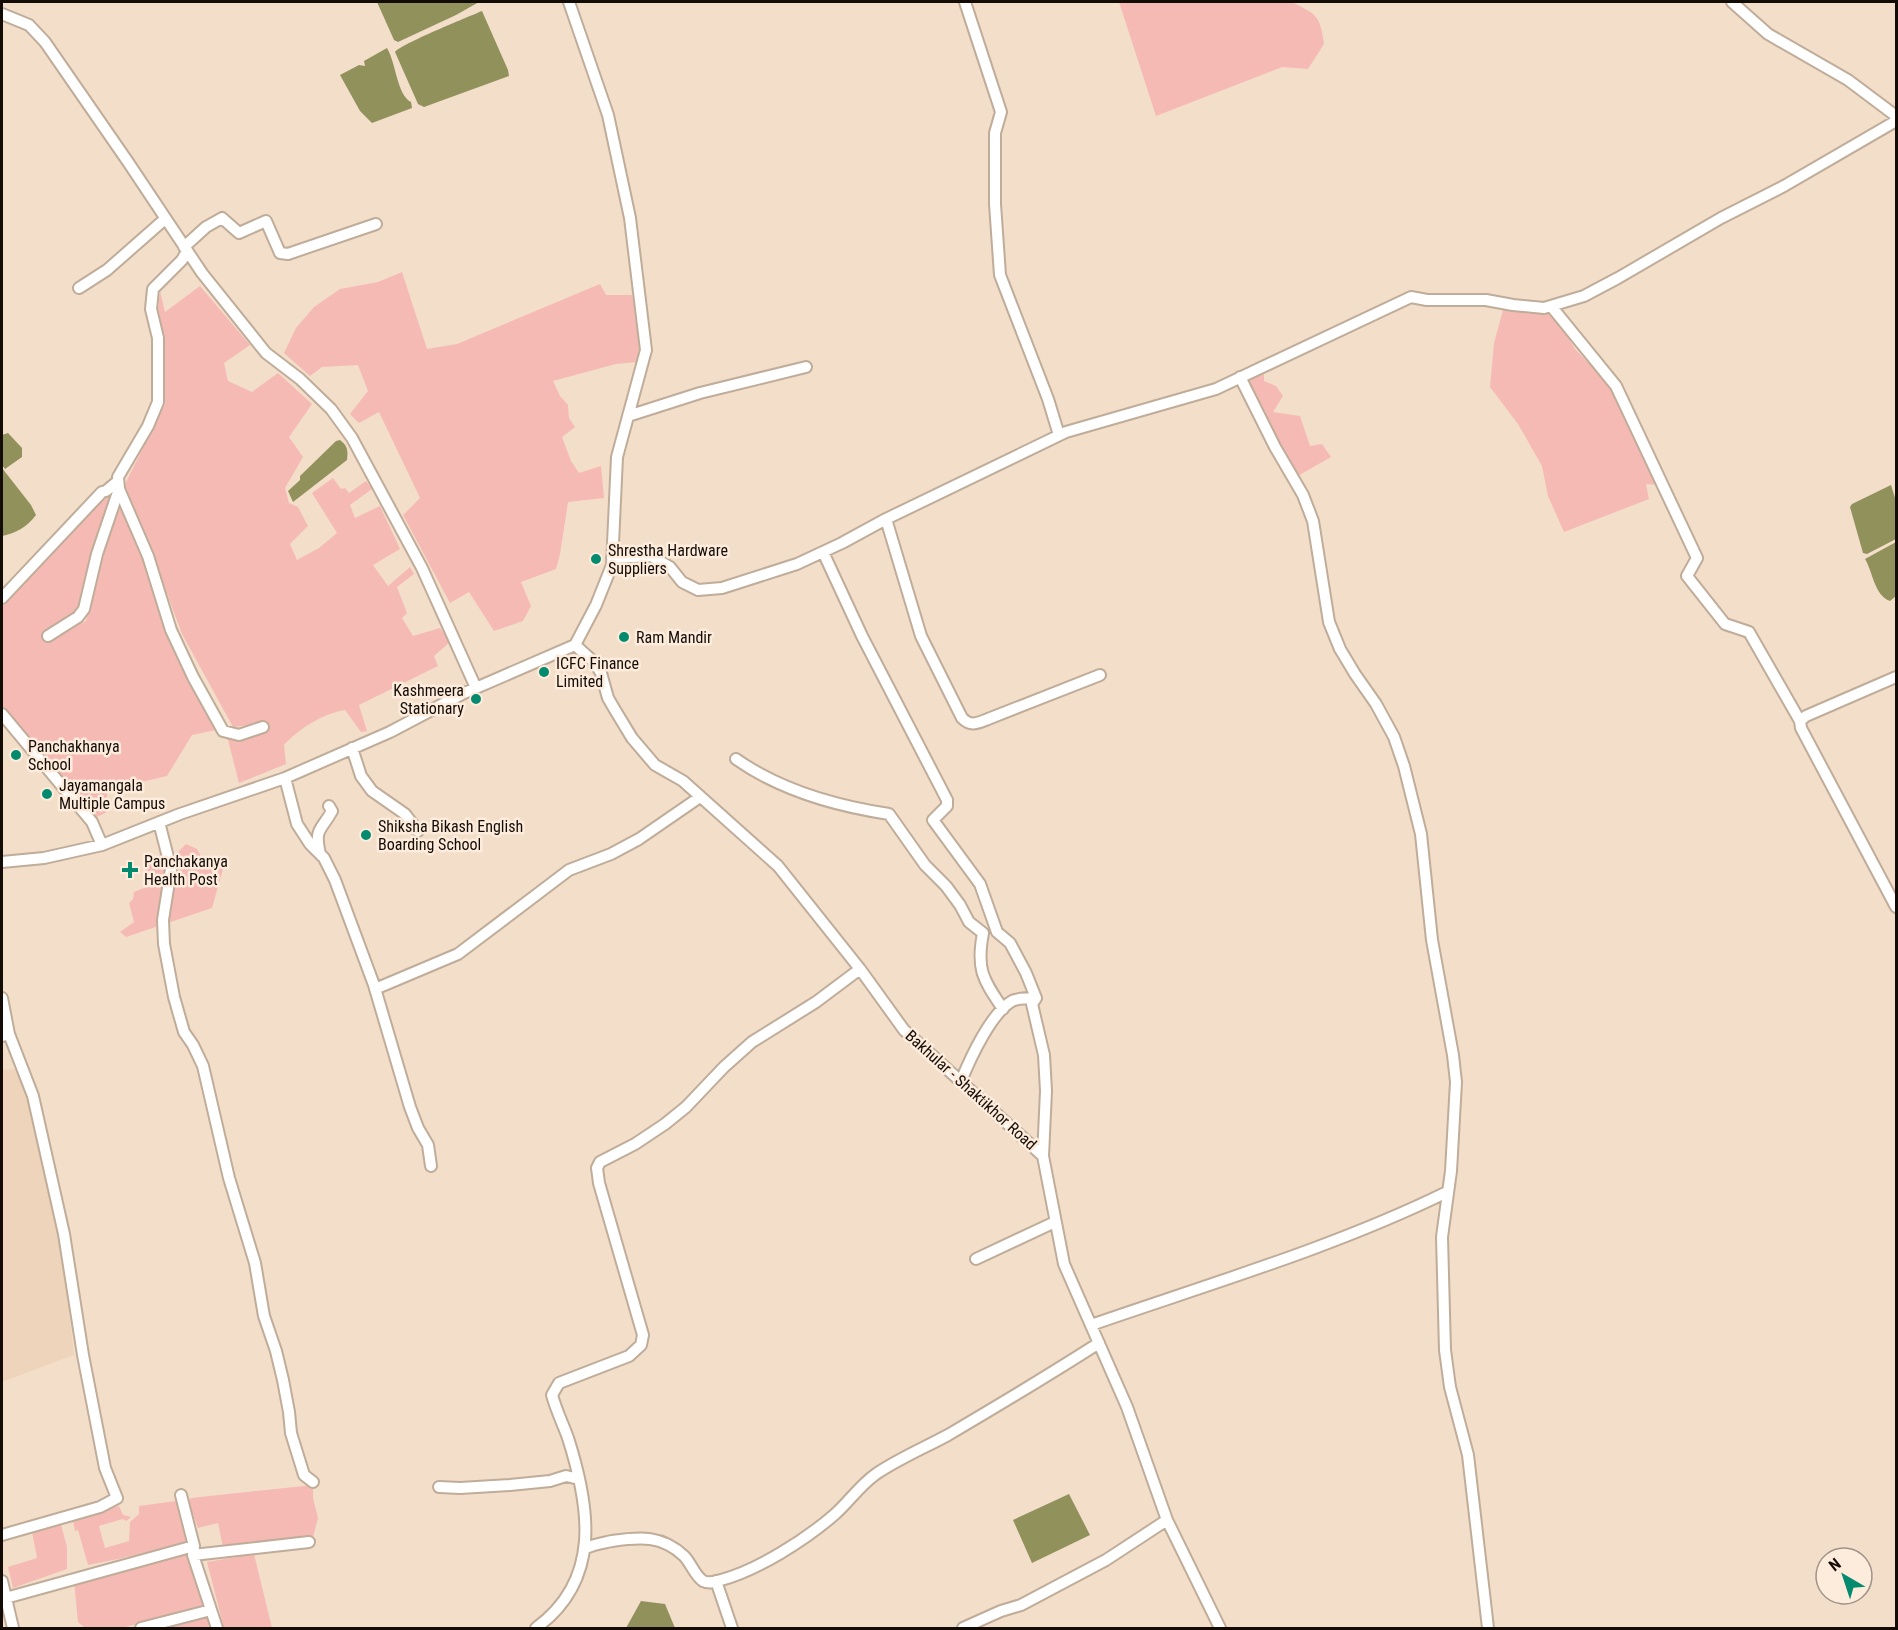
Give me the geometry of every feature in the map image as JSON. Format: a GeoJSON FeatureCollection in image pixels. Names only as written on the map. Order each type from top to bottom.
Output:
{"type":"FeatureCollection","features":[{"type":"Feature","properties":{"kind":"street"},"geometry":{"type":"LineString","coordinates":[[2,862],[44,858],[102,844],[285,778],[390,732],[476,688],[575,645],[596,604],[612,565],[617,457],[646,350],[630,218],[608,115],[569,2]]}},
{"type":"Feature","properties":{"kind":"street"},"geometry":{"type":"LineString","coordinates":[[965,2],[1001,112],[995,133],[995,204],[1000,275],[1044,388],[1059,435]]}},
{"type":"Feature","properties":{"kind":"street"},"geometry":{"type":"LineString","coordinates":[[1732,2],[1768,34],[1848,80],[1896,116]]}},
{"type":"Feature","properties":{"kind":"street"},"geometry":{"type":"LineString","coordinates":[[2,14],[29,25],[45,42],[185,249],[266,353],[308,386],[331,409],[352,438],[422,568],[476,688]]}},
{"type":"Feature","properties":{"kind":"street"},"geometry":{"type":"LineString","coordinates":[[612,558],[651,556],[670,567],[682,582],[698,590],[722,588],[796,564],[823,552],[1059,435],[1216,389],[1411,297],[1427,300],[1486,300],[1544,308],[1584,296],[1784,186],[1896,121]]}},
{"type":"Feature","properties":{"kind":"street"},"geometry":{"type":"LineString","coordinates":[[48,636],[78,617],[84,609],[97,554],[118,485],[118,477],[148,426],[158,402],[158,338],[151,309],[153,289],[182,260],[185,249],[206,226],[222,218],[239,233],[266,221],[280,253],[288,254],[376,224]]}},
{"type":"Feature","properties":{"kind":"street"},"geometry":{"type":"LineString","coordinates":[[79,288],[107,270],[165,219]]}},
{"type":"Feature","properties":{"kind":"street"},"geometry":{"type":"LineString","coordinates":[[1551,306],[1616,387],[1696,558],[1687,576],[1725,624],[1749,632],[1800,721],[1801,728],[1896,907]]}},
{"type":"Feature","properties":{"kind":"street"},"geometry":{"type":"LineString","coordinates":[[628,416],[700,393],[806,366]]}},
{"type":"Feature","properties":{"kind":"street"},"geometry":{"type":"LineString","coordinates":[[1240,377],[1275,447],[1303,495],[1313,522],[1329,622],[1340,649],[1376,704],[1394,737],[1421,834],[1432,940],[1456,1082],[1451,1171],[1442,1237],[1445,1350],[1450,1387],[1468,1455],[1488,1629]]}},
{"type":"Feature","properties":{"kind":"street"},"geometry":{"type":"LineString","coordinates":[[2,598],[102,492],[118,485]]}},
{"type":"Feature","properties":{"kind":"street"},"geometry":{"type":"LineString","coordinates":[[118,485],[148,556],[171,630],[193,677],[223,731],[239,735],[262,727]]}},
{"type":"Feature","properties":{"kind":"street"},"geometry":{"type":"LineString","coordinates":[[886,519],[921,636],[962,718],[968,724],[988,719],[1100,675]]}},
{"type":"Feature","properties":{"kind":"street"},"geometry":{"type":"LineString","coordinates":[[823,552],[866,646],[947,800],[947,806],[933,820],[980,884],[997,932],[1010,943],[1036,998]]}},
{"type":"Feature","properties":{"kind":"street","name":"Bakhular - Shaktikhor Road"},"geometry":{"type":"LineString","coordinates":[[575,645],[595,663],[615,710],[638,745],[655,765],[683,781],[778,866],[860,969],[904,1030],[1043,1156],[1064,1264],[1127,1407],[1167,1520],[1220,1629]]}},
{"type":"Feature","properties":{"kind":"street"},"geometry":{"type":"LineString","coordinates":[[1800,721],[1806,716],[1896,677]]}},
{"type":"Feature","properties":{"kind":"street"},"geometry":{"type":"LineString","coordinates":[[2,714],[92,822],[102,844]]}},
{"type":"Feature","properties":{"kind":"street"},"geometry":{"type":"LineString","coordinates":[[352,748],[361,776],[372,791],[405,814],[418,831]]}},
{"type":"Feature","properties":{"kind":"street"},"geometry":{"type":"LineString","coordinates":[[736,759],[750,769],[799,792],[889,814],[925,865],[946,886],[969,922],[983,933],[979,955],[982,975],[1003,1009]]}},
{"type":"Feature","properties":{"kind":"street"},"geometry":{"type":"LineString","coordinates":[[285,778],[297,824],[310,844],[321,855]]}},
{"type":"Feature","properties":{"kind":"street"},"geometry":{"type":"LineString","coordinates":[[375,989],[458,954],[569,870],[611,854],[639,839],[700,797]]}},
{"type":"Feature","properties":{"kind":"street"},"geometry":{"type":"LineString","coordinates":[[329,806],[332,811],[320,826],[317,841],[321,855],[335,880],[375,989],[410,1107],[428,1145],[431,1166]]}},
{"type":"Feature","properties":{"kind":"street"},"geometry":{"type":"LineString","coordinates":[[159,822],[171,869],[163,920],[164,944],[174,997],[184,1032],[203,1066],[229,1178],[255,1263],[264,1316],[276,1351],[290,1412],[291,1433],[304,1475],[313,1482]]}},
{"type":"Feature","properties":{"kind":"street"},"geometry":{"type":"LineString","coordinates":[[536,1629],[553,1614],[570,1593],[581,1568],[586,1548],[586,1526],[579,1479],[552,1395],[555,1386],[629,1356],[641,1346],[643,1335],[599,1183],[597,1168],[600,1162],[635,1144],[686,1107],[724,1067],[752,1042],[816,1002],[860,969]]}},
{"type":"Feature","properties":{"kind":"street"},"geometry":{"type":"LineString","coordinates":[[2,998],[5,1035],[33,1096],[64,1234],[83,1355],[105,1468],[117,1498],[100,1507],[2,1534]]}},
{"type":"Feature","properties":{"kind":"street"},"geometry":{"type":"LineString","coordinates":[[961,1081],[969,1060],[988,1028],[1003,1009],[1013,1000],[1036,998]]}},
{"type":"Feature","properties":{"kind":"street"},"geometry":{"type":"LineString","coordinates":[[1036,998],[1032,1004],[1044,1055],[1046,1091],[1043,1156]]}},
{"type":"Feature","properties":{"kind":"street"},"geometry":{"type":"LineString","coordinates":[[1091,1325],[1319,1245],[1416,1207],[1447,1192]]}},
{"type":"Feature","properties":{"kind":"street"},"geometry":{"type":"LineString","coordinates":[[976,1259],[1055,1222]]}},
{"type":"Feature","properties":{"kind":"street"},"geometry":{"type":"LineString","coordinates":[[586,1548],[640,1537],[658,1540],[672,1546],[689,1561],[705,1582],[716,1581],[743,1572],[787,1548],[836,1514],[856,1490],[878,1473],[985,1413],[1099,1343]]}},
{"type":"Feature","properties":{"kind":"street"},"geometry":{"type":"LineString","coordinates":[[439,1487],[510,1485],[550,1481],[566,1476],[579,1479]]}},
{"type":"Feature","properties":{"kind":"street"},"geometry":{"type":"LineString","coordinates":[[181,1496],[194,1551],[217,1629]]}},
{"type":"Feature","properties":{"kind":"street"},"geometry":{"type":"LineString","coordinates":[[963,1629],[1028,1601],[1106,1560],[1167,1520]]}},
{"type":"Feature","properties":{"kind":"street"},"geometry":{"type":"LineString","coordinates":[[3,1598],[194,1551],[309,1542]]}},
{"type":"Feature","properties":{"kind":"street"},"geometry":{"type":"LineString","coordinates":[[2,1581],[3,1598],[13,1629]]}},
{"type":"Feature","properties":{"kind":"street"},"geometry":{"type":"LineString","coordinates":[[716,1581],[732,1629]]}},
{"type":"Feature","properties":{"kind":"street"},"geometry":{"type":"LineString","coordinates":[[141,1629],[212,1610]]}},
{"type":"Feature","properties":{"kind":"shaded area"},"geometry":{"type":"Polygon","coordinates":[[[377,2],[479,2],[398,42],[394,40],[377,2]]]}},
{"type":"Feature","properties":{"kind":"shaded area"},"geometry":{"type":"Polygon","coordinates":[[[1119,2],[1292,2],[1316,17],[1321,27],[1324,44],[1308,69],[1282,67],[1156,116],[1119,2]]]}},
{"type":"Feature","properties":{"kind":"shaded area"},"geometry":{"type":"Polygon","coordinates":[[[482,11],[509,76],[424,107],[418,104],[395,52],[421,37],[482,11]]]}},
{"type":"Feature","properties":{"kind":"shaded area"},"geometry":{"type":"Polygon","coordinates":[[[387,48],[400,86],[406,98],[411,102],[412,108],[372,123],[360,111],[340,75],[359,65],[365,66],[364,61],[387,48]]]}},
{"type":"Feature","properties":{"kind":"shaded area"},"geometry":{"type":"Polygon","coordinates":[[[402,272],[427,349],[457,344],[600,284],[606,295],[632,295],[640,332],[638,362],[616,364],[553,381],[560,396],[568,405],[569,418],[575,427],[562,437],[571,461],[579,473],[601,466],[604,498],[568,502],[556,569],[521,582],[531,606],[523,621],[494,631],[469,592],[450,603],[403,515],[420,498],[379,412],[359,423],[350,414],[368,391],[358,365],[322,367],[310,376],[284,353],[296,328],[314,307],[340,289],[378,282],[402,272]]]}},
{"type":"Feature","properties":{"kind":"shaded area"},"geometry":{"type":"Polygon","coordinates":[[[200,286],[250,345],[224,363],[228,381],[252,392],[278,373],[312,404],[289,437],[303,457],[285,488],[289,503],[298,507],[308,526],[290,544],[297,560],[319,548],[337,533],[312,493],[333,478],[341,489],[345,488],[349,493],[366,481],[372,489],[350,505],[355,518],[380,506],[400,549],[373,565],[388,586],[410,567],[414,574],[397,587],[407,613],[402,618],[413,636],[440,628],[451,641],[434,656],[438,666],[359,705],[367,731],[361,732],[345,710],[320,718],[297,733],[284,745],[286,764],[239,783],[228,740],[216,730],[192,735],[167,776],[107,790],[107,812],[97,817],[2,706],[2,602],[102,495],[115,488],[79,610],[44,634],[44,641],[86,621],[119,497],[219,730],[239,741],[267,732],[266,723],[233,727],[182,634],[155,561],[123,488],[165,404],[163,344],[158,311],[160,291],[165,312],[200,286]]]}},
{"type":"Feature","properties":{"kind":"shaded area"},"geometry":{"type":"Polygon","coordinates":[[[1503,310],[1553,311],[1575,349],[1606,381],[1637,439],[1657,485],[1646,484],[1649,499],[1564,532],[1548,496],[1542,466],[1518,424],[1490,387],[1494,343],[1503,310]]]}},
{"type":"Feature","properties":{"kind":"shaded area"},"geometry":{"type":"Polygon","coordinates":[[[1264,374],[1264,381],[1276,386],[1283,396],[1273,412],[1300,416],[1310,446],[1322,444],[1331,457],[1296,477],[1275,440],[1248,380],[1264,374]]]}},
{"type":"Feature","properties":{"kind":"shaded area"},"geometry":{"type":"Polygon","coordinates":[[[8,433],[22,448],[22,457],[5,469],[2,465],[2,435],[8,433]]]}},
{"type":"Feature","properties":{"kind":"shaded area"},"geometry":{"type":"Polygon","coordinates":[[[340,440],[347,449],[347,460],[293,502],[288,491],[300,480],[300,476],[336,441],[340,440]]]}},
{"type":"Feature","properties":{"kind":"shaded area"},"geometry":{"type":"Polygon","coordinates":[[[2,468],[31,505],[36,515],[21,529],[2,536],[2,468]]]}},
{"type":"Feature","properties":{"kind":"shaded area"},"geometry":{"type":"Polygon","coordinates":[[[1891,485],[1896,501],[1896,539],[1867,554],[1863,553],[1850,507],[1891,485]]]}},
{"type":"Feature","properties":{"kind":"shaded area"},"geometry":{"type":"Polygon","coordinates":[[[1896,542],[1896,596],[1890,601],[1877,589],[1865,559],[1896,542]]]}},
{"type":"Feature","properties":{"kind":"shaded area"},"geometry":{"type":"Polygon","coordinates":[[[186,844],[197,849],[205,864],[214,861],[225,862],[212,908],[126,937],[120,932],[134,922],[129,903],[133,899],[134,892],[151,885],[152,878],[144,868],[158,856],[177,853],[186,844]]]}},
{"type":"Feature","properties":{"kind":"shaded area"},"geometry":{"type":"Polygon","coordinates":[[[16,1069],[27,1096],[60,1236],[74,1355],[2,1382],[2,1070],[16,1069]]]}},
{"type":"Feature","properties":{"kind":"shaded area"},"geometry":{"type":"Polygon","coordinates":[[[313,1485],[313,1498],[318,1518],[313,1537],[223,1547],[218,1523],[198,1528],[188,1501],[191,1498],[313,1485]]]}},
{"type":"Feature","properties":{"kind":"shaded area"},"geometry":{"type":"Polygon","coordinates":[[[1069,1494],[1090,1535],[1032,1563],[1013,1520],[1069,1494]]]}},
{"type":"Feature","properties":{"kind":"shaded area"},"geometry":{"type":"Polygon","coordinates":[[[176,1501],[189,1542],[88,1565],[78,1530],[75,1531],[72,1516],[119,1506],[123,1515],[131,1517],[126,1521],[123,1519],[99,1526],[105,1548],[129,1541],[130,1522],[139,1514],[139,1506],[176,1501]]]}},
{"type":"Feature","properties":{"kind":"shaded area"},"geometry":{"type":"Polygon","coordinates":[[[60,1521],[67,1547],[67,1569],[13,1588],[8,1567],[37,1558],[32,1532],[60,1521]]]}},
{"type":"Feature","properties":{"kind":"shaded area"},"geometry":{"type":"Polygon","coordinates":[[[190,1551],[189,1560],[206,1606],[122,1628],[85,1628],[78,1622],[74,1581],[190,1551]]]}},
{"type":"Feature","properties":{"kind":"shaded area"},"geometry":{"type":"Polygon","coordinates":[[[254,1554],[272,1628],[224,1628],[207,1562],[254,1554]]]}},
{"type":"Feature","properties":{"kind":"shaded area"},"geometry":{"type":"Polygon","coordinates":[[[641,1601],[665,1604],[675,1628],[626,1628],[641,1601]]]}},
{"type":"Feature","properties":{"kind":"shaded area"},"geometry":{"type":"Polygon","coordinates":[[[209,1614],[212,1628],[157,1628],[209,1614]]]}},
{"type":"Feature","properties":{"kind":"place","name":"Shrestha Hardware Suppliers"},"geometry":{"type":"Point","coordinates":[596,559]}},
{"type":"Feature","properties":{"kind":"place","name":"Ram Mandir"},"geometry":{"type":"Point","coordinates":[624,637]}},
{"type":"Feature","properties":{"kind":"place","name":"ICFC Finance Limited"},"geometry":{"type":"Point","coordinates":[544,672]}},
{"type":"Feature","properties":{"kind":"place","name":"Kashmeera Stationary"},"geometry":{"type":"Point","coordinates":[476,699]}},
{"type":"Feature","properties":{"kind":"place","name":"Panchakhanya School"},"geometry":{"type":"Point","coordinates":[16,755]}},
{"type":"Feature","properties":{"kind":"place","name":"Jayamangala Multiple Campus"},"geometry":{"type":"Point","coordinates":[47,794]}},
{"type":"Feature","properties":{"kind":"place","name":"Shiksha Bikash English Boarding School"},"geometry":{"type":"Point","coordinates":[366,835]}},
{"type":"Feature","properties":{"kind":"place","name":"Panchakanya Health Post"},"geometry":{"type":"Point","coordinates":[130,870]}}]}
